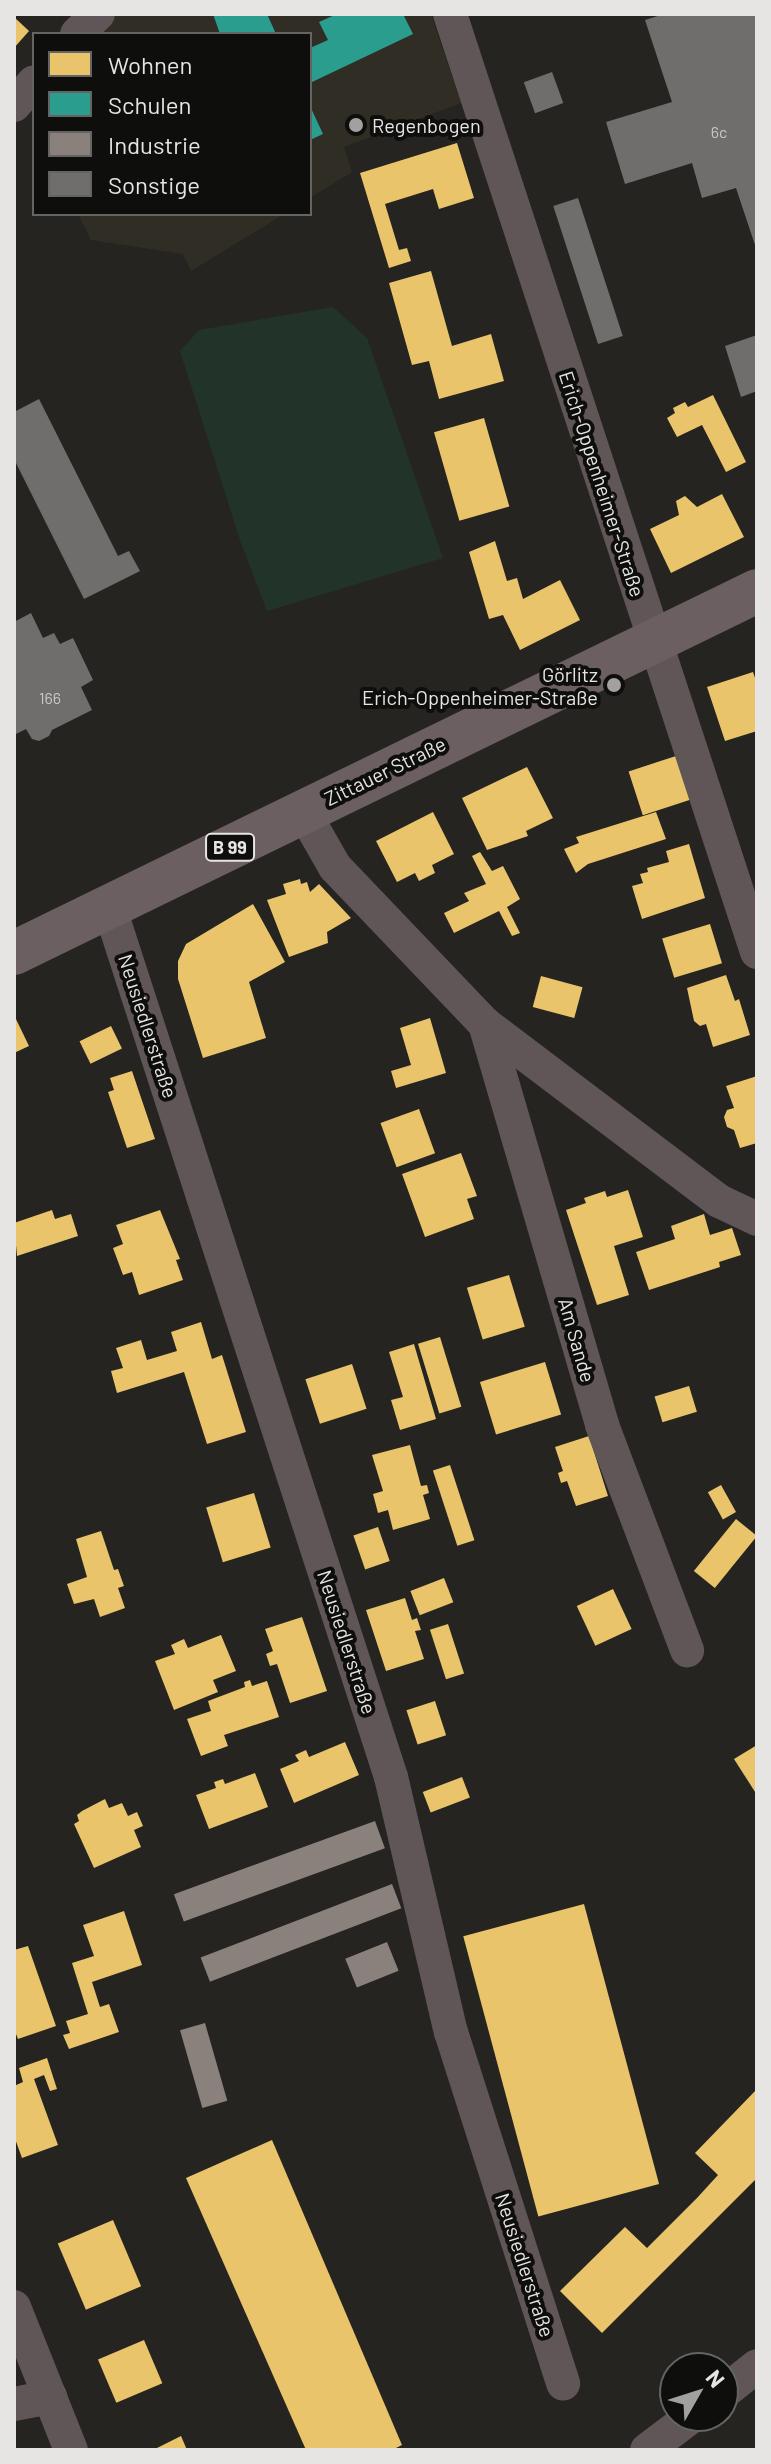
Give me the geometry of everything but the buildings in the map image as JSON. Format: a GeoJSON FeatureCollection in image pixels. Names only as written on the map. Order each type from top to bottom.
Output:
{"type":"FeatureCollection","features":[{"type":"Feature","properties":{"kind":"main road","name":"Zittauer Straße"},"geometry":{"type":"LineString","coordinates":[[14,953],[757,591]]}},
{"type":"Feature","properties":{"kind":"street"},"geometry":{"type":"LineString","coordinates":[[79,32],[98,14]]}},
{"type":"Feature","properties":{"kind":"street","name":"Erich-Oppenheimer-Straße"},"geometry":{"type":"LineString","coordinates":[[450,14],[654,642],[744,874],[757,952]]}},
{"type":"Feature","properties":{"kind":"street"},"geometry":{"type":"LineString","coordinates":[[14,105],[32,84]]}},
{"type":"Feature","properties":{"kind":"street","name":"Am Sande"},"geometry":{"type":"LineString","coordinates":[[303,811],[335,867],[485,1024],[719,1201],[757,1219]]}},
{"type":"Feature","properties":{"kind":"street","name":"Neusiedlerstraße"},"geometry":{"type":"LineString","coordinates":[[109,906],[391,1777],[451,2032],[563,2384]]}},
{"type":"Feature","properties":{"kind":"street","name":"Am Sande"},"geometry":{"type":"LineString","coordinates":[[485,1024],[602,1425],[687,1650]]}},
{"type":"Feature","properties":{"kind":"street"},"geometry":{"type":"LineString","coordinates":[[14,2307],[71,2450]]}},
{"type":"Feature","properties":{"kind":"street"},"geometry":{"type":"LineString","coordinates":[[739,2380],[757,2366]]}},
{"type":"Feature","properties":{"kind":"street"},"geometry":{"type":"LineString","coordinates":[[14,2404],[50,2397]]}},
{"type":"Feature","properties":{"kind":"street"},"geometry":{"type":"LineString","coordinates":[[647,2450],[671,2432]]}},
{"type":"Feature","properties":{"kind":"shaded area","name":"Regenbogen"},"geometry":{"type":"Polygon","coordinates":[[[104,14],[431,14],[461,103],[344,147],[352,172],[312,197],[312,32],[85,32],[104,14]]]}},
{"type":"Feature","properties":{"kind":"shaded area"},"geometry":{"type":"Polygon","coordinates":[[[79,216],[281,216],[191,271],[183,254],[91,240],[79,216]]]}},
{"type":"Feature","properties":{"kind":"green space"},"geometry":{"type":"Polygon","coordinates":[[[333,307],[367,338],[443,558],[267,611],[240,540],[180,351],[199,330],[333,307]]]}},
{"type":"Feature","properties":{"kind":"place","name":"Regenbogen"},"geometry":{"type":"Point","coordinates":[356,125]}},
{"type":"Feature","properties":{"kind":"place","name":"Görlitz Erich-Oppenheimer-Straße"},"geometry":{"type":"Point","coordinates":[614,685]}}]}
